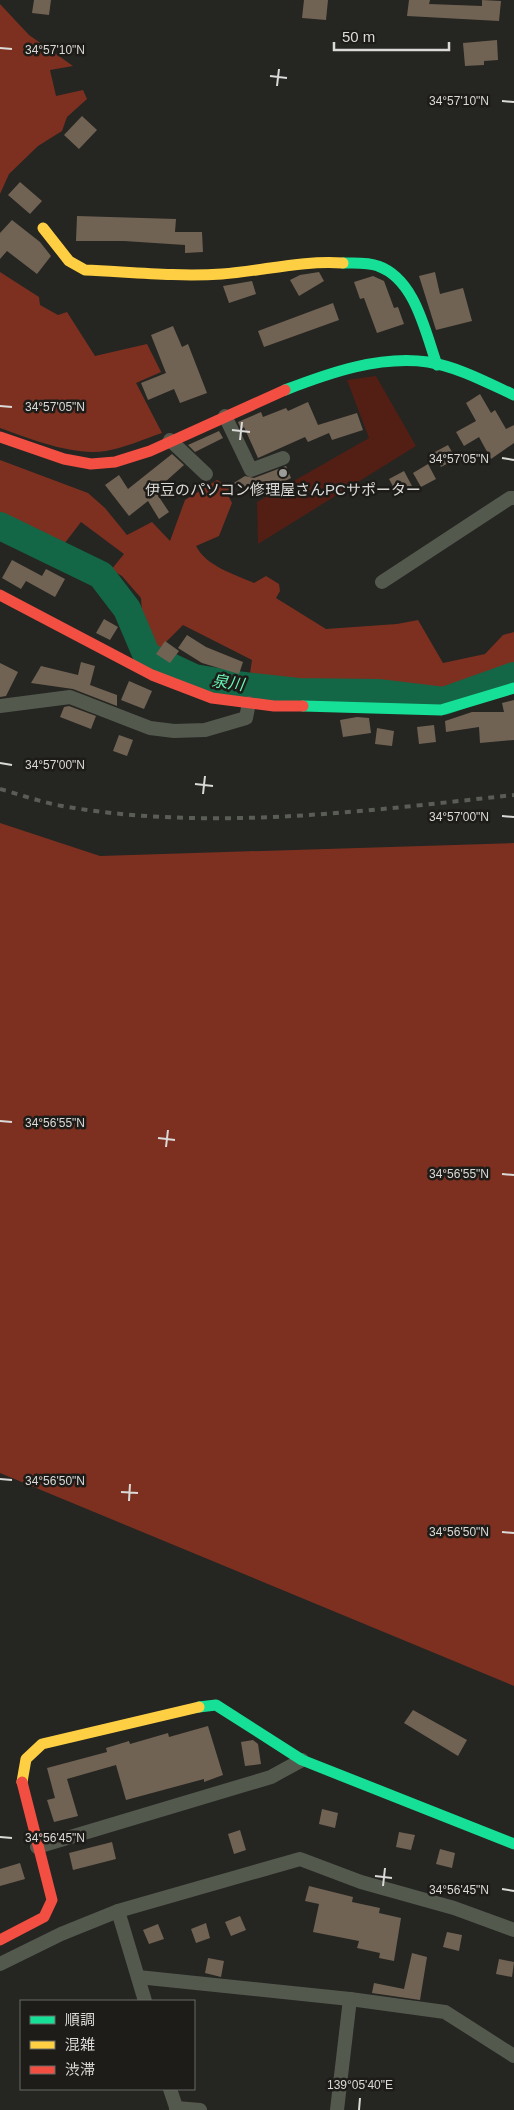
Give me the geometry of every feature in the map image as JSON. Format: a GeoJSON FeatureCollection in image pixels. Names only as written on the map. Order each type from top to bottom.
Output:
{"type":"FeatureCollection","features":[{"type":"Feature","properties":{"kind":"street"},"geometry":{"type":"LineString","coordinates":[[43,228],[69,261],[86,270],[200,275],[224,274],[318,261],[376,265],[394,273],[415,302],[437,365]]}},
{"type":"Feature","properties":{"kind":"street"},"geometry":{"type":"LineString","coordinates":[[0,437],[80,461],[103,464],[136,456],[225,416],[330,375],[360,367],[414,361],[469,373],[514,395]]}},
{"type":"Feature","properties":{"kind":"street"},"geometry":{"type":"LineString","coordinates":[[225,416],[251,470],[283,458]]}},
{"type":"Feature","properties":{"kind":"street"},"geometry":{"type":"LineString","coordinates":[[170,440],[206,474]]}},
{"type":"Feature","properties":{"kind":"street"},"geometry":{"type":"LineString","coordinates":[[382,582],[510,498],[514,498]]}},
{"type":"Feature","properties":{"kind":"street"},"geometry":{"type":"LineString","coordinates":[[0,595],[152,675],[212,698],[274,706],[336,705],[441,710],[514,688]]}},
{"type":"Feature","properties":{"kind":"street"},"geometry":{"type":"LineString","coordinates":[[0,706],[70,697],[150,728],[174,731],[205,730],[246,718],[250,703]]}},
{"type":"Feature","properties":{"kind":"street"},"geometry":{"type":"LineString","coordinates":[[0,1940],[44,1918],[52,1900],[21,1785],[26,1759],[42,1744],[194,1707],[216,1705],[244,1721],[302,1760],[514,1844]]}},
{"type":"Feature","properties":{"kind":"street"},"geometry":{"type":"LineString","coordinates":[[37,1847],[272,1777],[302,1760]]}},
{"type":"Feature","properties":{"kind":"street"},"geometry":{"type":"LineString","coordinates":[[0,1964],[61,1934],[118,1911],[300,1859],[361,1882],[454,1908],[514,1930]]}},
{"type":"Feature","properties":{"kind":"street"},"geometry":{"type":"LineString","coordinates":[[118,1911],[145,2000]]}},
{"type":"Feature","properties":{"kind":"street"},"geometry":{"type":"LineString","coordinates":[[138,1977],[350,1999],[445,2012],[514,2056]]}},
{"type":"Feature","properties":{"kind":"street"},"geometry":{"type":"LineString","coordinates":[[337,2110],[350,1999]]}},
{"type":"Feature","properties":{"kind":"street"},"geometry":{"type":"LineString","coordinates":[[170,2090],[177,2109],[200,2110]]}},
{"type":"Feature","properties":{"kind":"shaded area"},"geometry":{"type":"Polygon","coordinates":[[[0,4],[29,35],[73,66],[50,70],[56,96],[83,90],[87,99],[67,117],[62,131],[38,146],[9,174],[0,194],[0,4]]]}},
{"type":"Feature","properties":{"kind":"shaded area"},"geometry":{"type":"Polygon","coordinates":[[[0,272],[39,297],[40,305],[58,315],[67,312],[95,356],[147,344],[161,372],[136,383],[162,433],[120,448],[93,452],[52,446],[0,428],[0,272]]]}},
{"type":"Feature","properties":{"kind":"shaded area"},"geometry":{"type":"Polygon","coordinates":[[[376,376],[416,446],[258,544],[257,502],[369,438],[347,380],[376,376]]]}},
{"type":"Feature","properties":{"kind":"shaded area"},"geometry":{"type":"Polygon","coordinates":[[[0,460],[88,493],[105,508],[127,535],[152,522],[170,541],[185,500],[217,480],[229,487],[228,495],[232,503],[219,536],[196,546],[206,559],[213,564],[254,583],[266,576],[279,584],[280,591],[276,598],[326,629],[397,624],[418,620],[443,663],[485,654],[503,635],[514,632],[514,668],[497,677],[445,695],[249,680],[252,660],[183,625],[159,649],[143,628],[141,598],[122,576],[111,570],[124,554],[81,522],[61,548],[0,518],[0,460]]]}},
{"type":"Feature","properties":{"kind":"shaded area"},"geometry":{"type":"Polygon","coordinates":[[[0,823],[100,856],[514,843],[514,1686],[0,1473],[0,823]]]}},
{"type":"Feature","properties":{"kind":"building"},"geometry":{"type":"Polygon","coordinates":[[[34,0],[51,0],[49,15],[32,13],[34,0]]]}},
{"type":"Feature","properties":{"kind":"building"},"geometry":{"type":"Polygon","coordinates":[[[304,0],[328,0],[326,20],[302,18],[304,0]]]}},
{"type":"Feature","properties":{"kind":"building"},"geometry":{"type":"Polygon","coordinates":[[[409,0],[430,0],[429,4],[482,6],[482,0],[501,1],[499,21],[407,16],[409,0]]]}},
{"type":"Feature","properties":{"kind":"building"},"geometry":{"type":"Polygon","coordinates":[[[497,40],[498,60],[484,61],[484,65],[465,66],[463,43],[497,40]]]}},
{"type":"Feature","properties":{"kind":"building"},"geometry":{"type":"Polygon","coordinates":[[[82,116],[97,130],[79,149],[64,135],[82,116]]]}},
{"type":"Feature","properties":{"kind":"building"},"geometry":{"type":"Polygon","coordinates":[[[20,182],[42,201],[30,214],[8,195],[20,182]]]}},
{"type":"Feature","properties":{"kind":"building"},"geometry":{"type":"Polygon","coordinates":[[[77,216],[176,219],[175,232],[202,232],[203,252],[185,253],[185,245],[124,241],[76,241],[77,216]]]}},
{"type":"Feature","properties":{"kind":"building"},"geometry":{"type":"Polygon","coordinates":[[[12,220],[40,242],[51,256],[37,274],[7,251],[0,259],[0,233],[12,220]]]}},
{"type":"Feature","properties":{"kind":"building"},"geometry":{"type":"Polygon","coordinates":[[[319,272],[324,281],[299,296],[290,280],[300,275],[319,272]]]}},
{"type":"Feature","properties":{"kind":"building"},"geometry":{"type":"Polygon","coordinates":[[[435,272],[440,294],[463,288],[472,321],[436,330],[419,276],[435,272]]]}},
{"type":"Feature","properties":{"kind":"building"},"geometry":{"type":"Polygon","coordinates":[[[373,276],[384,281],[394,308],[398,307],[404,324],[377,333],[364,298],[360,299],[354,282],[373,276]]]}},
{"type":"Feature","properties":{"kind":"building"},"geometry":{"type":"Polygon","coordinates":[[[252,281],[256,294],[229,303],[223,286],[252,281]]]}},
{"type":"Feature","properties":{"kind":"building"},"geometry":{"type":"Polygon","coordinates":[[[333,303],[339,320],[264,347],[258,331],[333,303]]]}},
{"type":"Feature","properties":{"kind":"building"},"geometry":{"type":"Polygon","coordinates":[[[173,326],[182,347],[188,344],[207,393],[180,403],[174,389],[148,400],[141,383],[166,373],[151,335],[173,326]]]}},
{"type":"Feature","properties":{"kind":"building"},"geometry":{"type":"Polygon","coordinates":[[[480,394],[491,413],[495,410],[506,429],[514,425],[514,443],[491,459],[479,437],[464,446],[456,432],[476,421],[466,403],[480,394]]]}},
{"type":"Feature","properties":{"kind":"building"},"geometry":{"type":"Polygon","coordinates":[[[308,402],[318,425],[357,413],[363,430],[332,440],[329,433],[308,442],[305,437],[258,458],[244,427],[241,429],[238,422],[261,412],[263,417],[286,408],[288,411],[308,402]]]}},
{"type":"Feature","properties":{"kind":"building"},"geometry":{"type":"Polygon","coordinates":[[[219,431],[223,438],[195,452],[188,445],[219,431]]]}},
{"type":"Feature","properties":{"kind":"building"},"geometry":{"type":"Polygon","coordinates":[[[448,445],[456,459],[441,467],[433,453],[448,445]]]}},
{"type":"Feature","properties":{"kind":"building"},"geometry":{"type":"Polygon","coordinates":[[[172,454],[184,465],[155,491],[169,512],[159,519],[148,501],[129,516],[105,485],[119,475],[128,489],[172,454]]]}},
{"type":"Feature","properties":{"kind":"building"},"geometry":{"type":"Polygon","coordinates":[[[428,464],[436,479],[421,487],[413,473],[428,464]]]}},
{"type":"Feature","properties":{"kind":"building"},"geometry":{"type":"Polygon","coordinates":[[[286,466],[291,478],[259,494],[256,487],[247,492],[232,484],[245,476],[254,478],[286,466]]]}},
{"type":"Feature","properties":{"kind":"building"},"geometry":{"type":"Polygon","coordinates":[[[404,471],[412,486],[397,494],[389,479],[404,471]]]}},
{"type":"Feature","properties":{"kind":"building"},"geometry":{"type":"Polygon","coordinates":[[[12,560],[42,576],[46,569],[65,579],[55,597],[26,581],[21,589],[2,578],[12,560]]]}},
{"type":"Feature","properties":{"kind":"building"},"geometry":{"type":"Polygon","coordinates":[[[104,619],[118,627],[110,640],[96,633],[104,619]]]}},
{"type":"Feature","properties":{"kind":"building"},"geometry":{"type":"Polygon","coordinates":[[[187,635],[206,647],[243,662],[239,674],[202,663],[178,648],[187,635]]]}},
{"type":"Feature","properties":{"kind":"building"},"geometry":{"type":"Polygon","coordinates":[[[165,641],[179,651],[170,663],[156,654],[165,641]]]}},
{"type":"Feature","properties":{"kind":"building"},"geometry":{"type":"Polygon","coordinates":[[[81,662],[95,666],[90,685],[117,695],[117,706],[73,689],[31,683],[41,666],[78,675],[81,662]]]}},
{"type":"Feature","properties":{"kind":"building"},"geometry":{"type":"Polygon","coordinates":[[[0,663],[18,672],[6,696],[0,697],[0,663]]]}},
{"type":"Feature","properties":{"kind":"building"},"geometry":{"type":"Polygon","coordinates":[[[129,681],[152,691],[144,709],[121,700],[129,681]]]}},
{"type":"Feature","properties":{"kind":"building"},"geometry":{"type":"Polygon","coordinates":[[[514,700],[514,740],[480,743],[479,727],[446,732],[445,721],[472,712],[504,712],[502,703],[514,700]]]}},
{"type":"Feature","properties":{"kind":"building"},"geometry":{"type":"Polygon","coordinates":[[[69,706],[96,716],[91,729],[60,717],[64,707],[69,706]]]}},
{"type":"Feature","properties":{"kind":"building"},"geometry":{"type":"Polygon","coordinates":[[[357,717],[369,718],[371,733],[343,737],[340,720],[357,717]]]}},
{"type":"Feature","properties":{"kind":"building"},"geometry":{"type":"Polygon","coordinates":[[[434,725],[436,742],[419,744],[417,727],[434,725]]]}},
{"type":"Feature","properties":{"kind":"building"},"geometry":{"type":"Polygon","coordinates":[[[377,728],[394,731],[392,746],[375,744],[377,728]]]}},
{"type":"Feature","properties":{"kind":"building"},"geometry":{"type":"Polygon","coordinates":[[[119,735],[133,740],[127,756],[113,751],[119,735]]]}},
{"type":"Feature","properties":{"kind":"building"},"geometry":{"type":"Polygon","coordinates":[[[413,1710],[467,1740],[458,1756],[404,1723],[413,1710]]]}},
{"type":"Feature","properties":{"kind":"building"},"geometry":{"type":"Polygon","coordinates":[[[208,1726],[223,1775],[204,1782],[204,1779],[126,1800],[116,1765],[67,1779],[78,1816],[54,1822],[47,1800],[55,1798],[47,1768],[107,1752],[106,1748],[129,1741],[130,1744],[168,1733],[169,1737],[208,1726]]]}},
{"type":"Feature","properties":{"kind":"building"},"geometry":{"type":"Polygon","coordinates":[[[253,1740],[258,1744],[261,1764],[245,1766],[241,1742],[253,1740]]]}},
{"type":"Feature","properties":{"kind":"building"},"geometry":{"type":"Polygon","coordinates":[[[322,1809],[338,1813],[335,1828],[319,1824],[322,1809]]]}},
{"type":"Feature","properties":{"kind":"building"},"geometry":{"type":"Polygon","coordinates":[[[240,1830],[246,1850],[234,1854],[228,1834],[240,1830]]]}},
{"type":"Feature","properties":{"kind":"building"},"geometry":{"type":"Polygon","coordinates":[[[399,1832],[415,1835],[411,1850],[396,1847],[399,1832]]]}},
{"type":"Feature","properties":{"kind":"building"},"geometry":{"type":"Polygon","coordinates":[[[112,1842],[116,1859],[73,1870],[69,1853],[112,1842]]]}},
{"type":"Feature","properties":{"kind":"building"},"geometry":{"type":"Polygon","coordinates":[[[440,1849],[455,1853],[452,1868],[436,1864],[440,1849]]]}},
{"type":"Feature","properties":{"kind":"building"},"geometry":{"type":"Polygon","coordinates":[[[20,1863],[25,1879],[0,1886],[0,1869],[20,1863]]]}},
{"type":"Feature","properties":{"kind":"building"},"geometry":{"type":"Polygon","coordinates":[[[309,1886],[353,1897],[352,1902],[380,1908],[379,1913],[401,1918],[394,1961],[379,1958],[380,1953],[357,1948],[359,1941],[313,1932],[319,1904],[305,1901],[309,1886]]]}},
{"type":"Feature","properties":{"kind":"building"},"geometry":{"type":"Polygon","coordinates":[[[240,1916],[246,1930],[231,1936],[225,1922],[240,1916]]]}},
{"type":"Feature","properties":{"kind":"building"},"geometry":{"type":"Polygon","coordinates":[[[206,1923],[210,1938],[196,1943],[191,1929],[206,1923]]]}},
{"type":"Feature","properties":{"kind":"building"},"geometry":{"type":"Polygon","coordinates":[[[158,1924],[164,1939],[149,1944],[143,1930],[158,1924]]]}},
{"type":"Feature","properties":{"kind":"building"},"geometry":{"type":"Polygon","coordinates":[[[447,1932],[462,1935],[459,1951],[443,1947],[447,1932]]]}},
{"type":"Feature","properties":{"kind":"building"},"geometry":{"type":"Polygon","coordinates":[[[412,1953],[427,1957],[420,2000],[372,1993],[374,1983],[404,1989],[412,1953]]]}},
{"type":"Feature","properties":{"kind":"building"},"geometry":{"type":"Polygon","coordinates":[[[208,1958],[224,1961],[221,1977],[205,1973],[208,1958]]]}},
{"type":"Feature","properties":{"kind":"building"},"geometry":{"type":"Polygon","coordinates":[[[499,1959],[514,1962],[512,1977],[496,1974],[499,1959]]]}},
{"type":"Feature","properties":{"kind":"waterway","name":"泉川"},"geometry":{"type":"LineString","coordinates":[[0,526],[101,575],[127,609],[147,656],[194,678],[298,692],[378,693],[444,701],[514,676]]}},
{"type":"Feature","properties":{"kind":"railway"},"geometry":{"type":"LineString","coordinates":[[0,789],[62,806],[118,814],[175,818],[288,816],[514,795]]}},
{"type":"Feature","properties":{"kind":"traffic: fast"},"geometry":{"type":"LineString","coordinates":[[343,263],[365,263],[378,266],[391,273],[401,282],[417,308],[437,365]]}},
{"type":"Feature","properties":{"kind":"traffic: fast"},"geometry":{"type":"LineString","coordinates":[[285,390],[319,377],[355,367],[373,363],[410,360],[450,367],[514,395]]}},
{"type":"Feature","properties":{"kind":"traffic: fast"},"geometry":{"type":"LineString","coordinates":[[303,706],[441,710],[514,688]]}},
{"type":"Feature","properties":{"kind":"traffic: fast"},"geometry":{"type":"LineString","coordinates":[[199,1707],[216,1705],[302,1760],[514,1844]]}},
{"type":"Feature","properties":{"kind":"traffic: slow"},"geometry":{"type":"LineString","coordinates":[[43,228],[69,261],[85,270],[205,275],[237,273],[313,263],[343,263]]}},
{"type":"Feature","properties":{"kind":"traffic: slow"},"geometry":{"type":"LineString","coordinates":[[22,1782],[26,1759],[42,1744],[199,1707]]}},
{"type":"Feature","properties":{"kind":"traffic: jam"},"geometry":{"type":"LineString","coordinates":[[0,437],[64,459],[91,464],[115,462],[150,451],[285,390]]}},
{"type":"Feature","properties":{"kind":"traffic: jam"},"geometry":{"type":"LineString","coordinates":[[0,595],[152,675],[212,698],[274,706],[303,706]]}},
{"type":"Feature","properties":{"kind":"traffic: jam"},"geometry":{"type":"LineString","coordinates":[[0,1940],[44,1917],[52,1900],[22,1782]]}},
{"type":"Feature","properties":{"kind":"place","name":"伊豆のパソコン修理屋さんPCサポーター"},"geometry":{"type":"Point","coordinates":[283,473]}}]}
